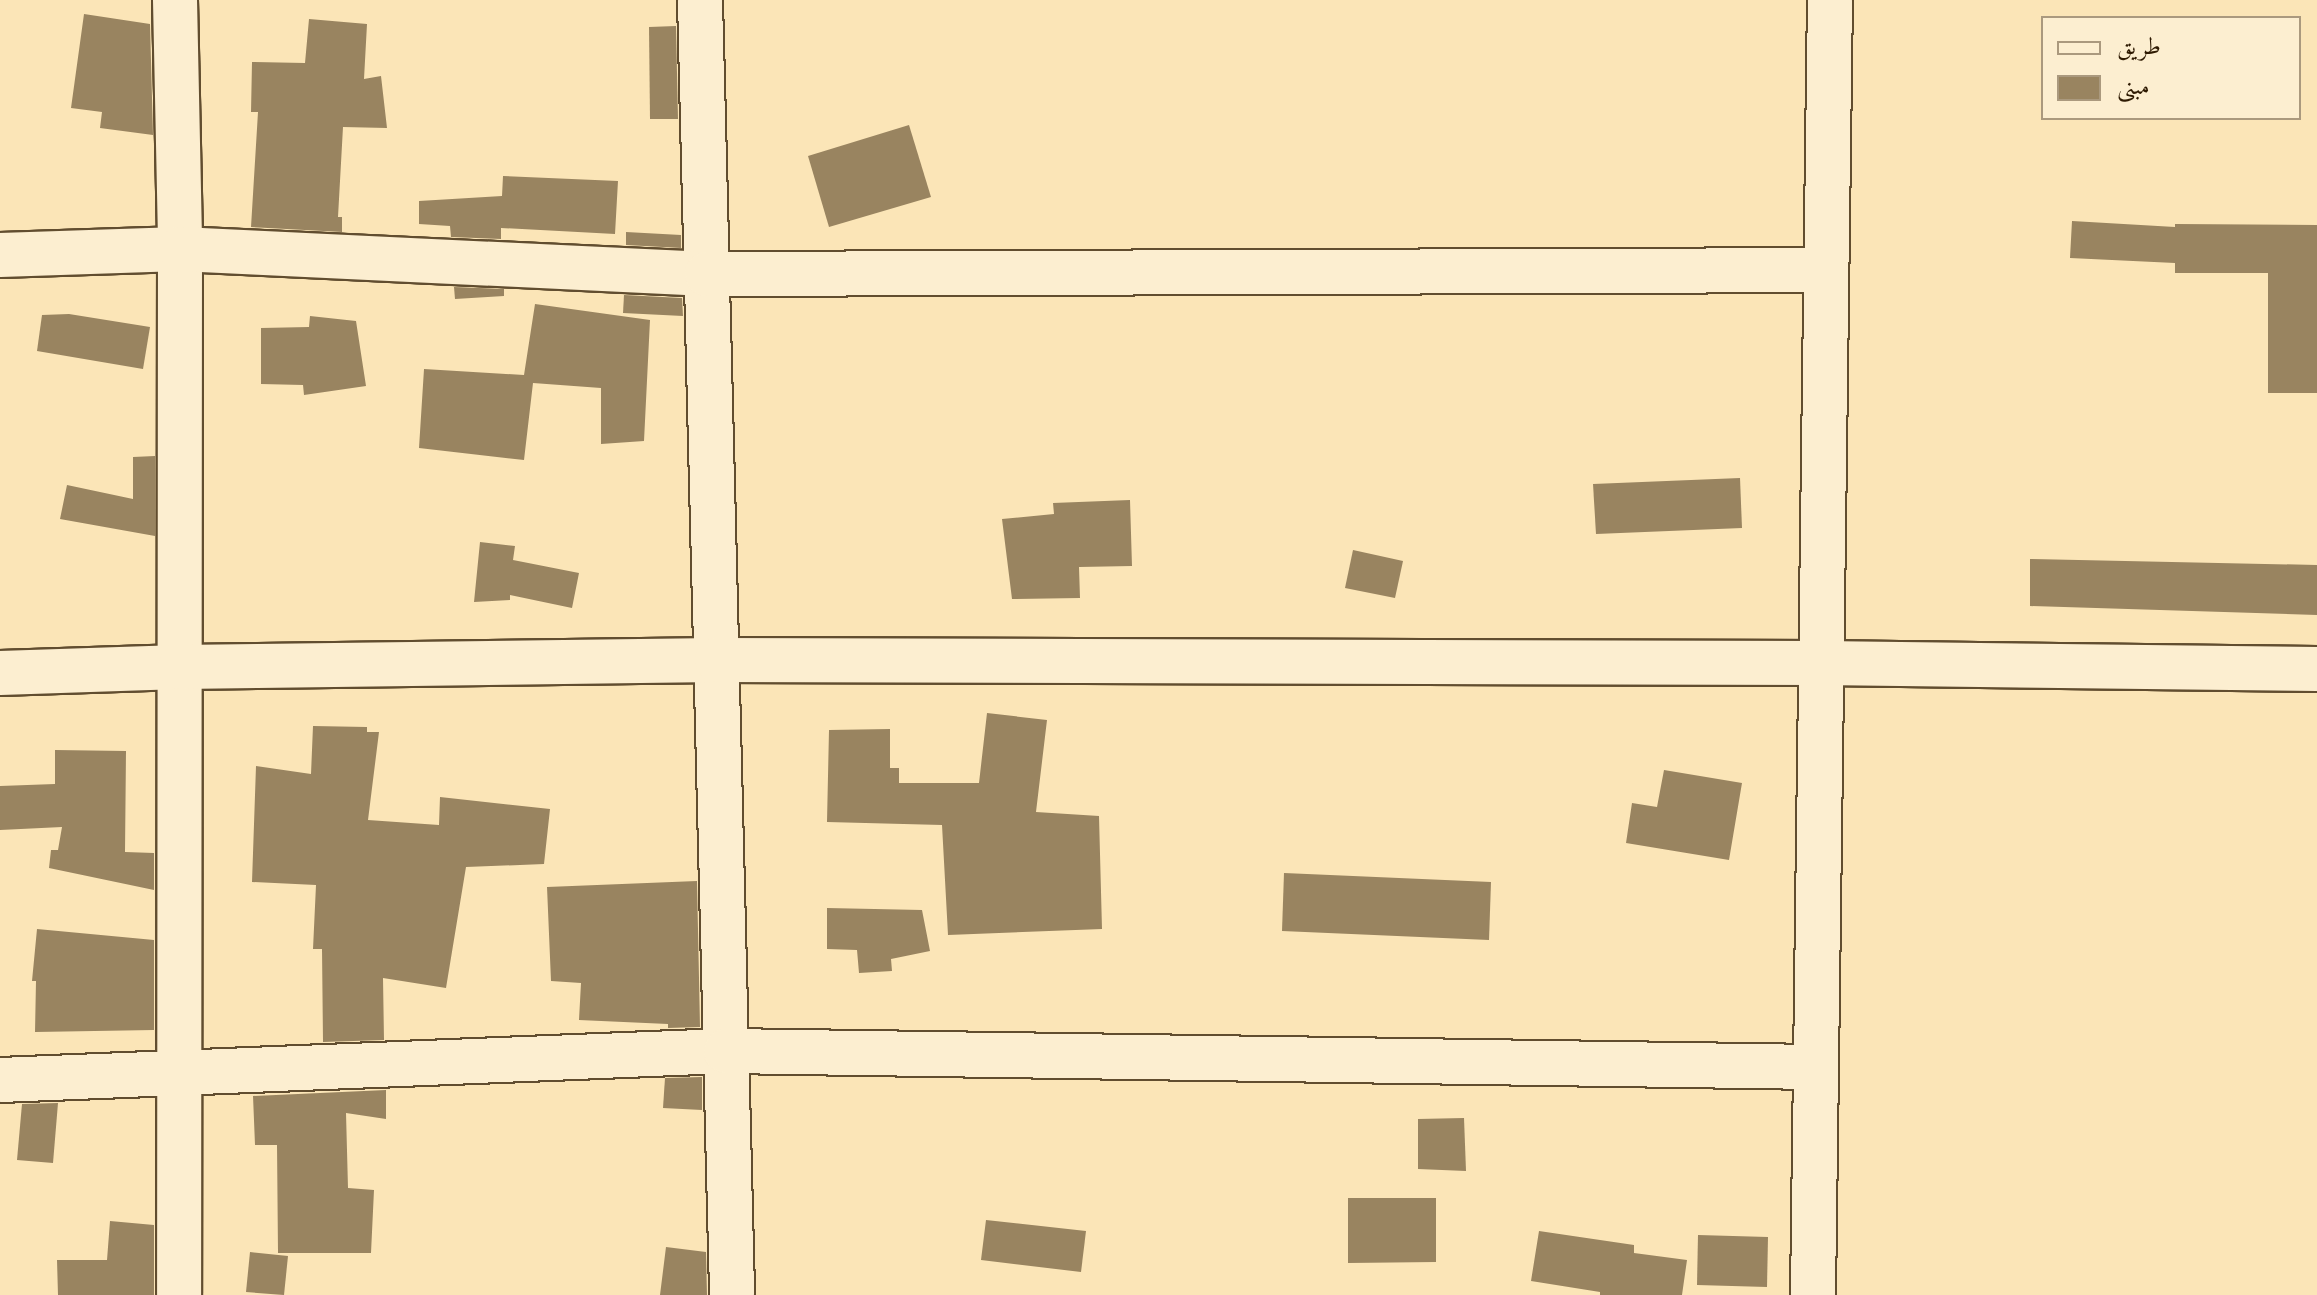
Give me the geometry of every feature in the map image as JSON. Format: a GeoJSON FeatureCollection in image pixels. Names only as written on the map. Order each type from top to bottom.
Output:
{"type":"FeatureCollection","features":[{"type":"Feature","properties":{"kind":"street"},"geometry":{"type":"LineString","coordinates":[[175,0],[180,249],[179,1295]]}},
{"type":"Feature","properties":{"kind":"street"},"geometry":{"type":"LineString","coordinates":[[700,0],[732,1295]]}},
{"type":"Feature","properties":{"kind":"street"},"geometry":{"type":"LineString","coordinates":[[1813,1295],[1830,0]]}},
{"type":"Feature","properties":{"kind":"street"},"geometry":{"type":"LineString","coordinates":[[0,255],[180,249],[707,274],[1826,270]]}},
{"type":"Feature","properties":{"kind":"street"},"geometry":{"type":"LineString","coordinates":[[0,673],[180,667],[717,660],[1821,663],[2317,669]]}},
{"type":"Feature","properties":{"kind":"street"},"geometry":{"type":"LineString","coordinates":[[0,1080],[726,1051],[1816,1067]]}},
{"type":"Feature","properties":{"kind":"building"},"geometry":{"type":"Polygon","coordinates":[[[84,14],[150,24],[153,135],[100,128],[102,112],[71,108],[84,14]]]}},
{"type":"Feature","properties":{"kind":"building"},"geometry":{"type":"Polygon","coordinates":[[[309,19],[367,24],[364,79],[381,76],[387,128],[343,127],[338,217],[342,217],[342,232],[251,227],[258,112],[251,112],[252,62],[305,63],[309,19]]]}},
{"type":"Feature","properties":{"kind":"building"},"geometry":{"type":"Polygon","coordinates":[[[676,26],[678,119],[650,119],[649,27],[676,26]]]}},
{"type":"Feature","properties":{"kind":"building"},"geometry":{"type":"Polygon","coordinates":[[[909,125],[931,197],[829,227],[808,156],[909,125]]]}},
{"type":"Feature","properties":{"kind":"building"},"geometry":{"type":"Polygon","coordinates":[[[503,176],[618,181],[615,234],[501,228],[501,239],[451,237],[450,226],[419,224],[419,201],[502,196],[503,176]]]}},
{"type":"Feature","properties":{"kind":"building"},"geometry":{"type":"Polygon","coordinates":[[[2072,221],[2175,227],[2175,224],[2317,225],[2317,393],[2268,393],[2268,273],[2175,273],[2175,263],[2070,258],[2072,221]]]}},
{"type":"Feature","properties":{"kind":"building"},"geometry":{"type":"Polygon","coordinates":[[[626,232],[681,235],[681,248],[626,245],[626,232]]]}},
{"type":"Feature","properties":{"kind":"building"},"geometry":{"type":"Polygon","coordinates":[[[454,287],[504,289],[504,296],[455,299],[454,287]]]}},
{"type":"Feature","properties":{"kind":"building"},"geometry":{"type":"Polygon","coordinates":[[[624,295],[682,298],[683,316],[623,313],[624,295]]]}},
{"type":"Feature","properties":{"kind":"building"},"geometry":{"type":"Polygon","coordinates":[[[535,304],[650,320],[644,441],[601,444],[601,388],[533,383],[524,460],[419,448],[424,369],[524,375],[535,304]]]}},
{"type":"Feature","properties":{"kind":"building"},"geometry":{"type":"Polygon","coordinates":[[[69,314],[150,327],[143,369],[37,351],[42,315],[69,314]]]}},
{"type":"Feature","properties":{"kind":"building"},"geometry":{"type":"Polygon","coordinates":[[[310,316],[356,321],[366,386],[304,395],[303,385],[261,384],[261,328],[309,327],[310,316]]]}},
{"type":"Feature","properties":{"kind":"building"},"geometry":{"type":"Polygon","coordinates":[[[155,456],[155,536],[60,519],[67,485],[133,499],[133,457],[155,456]]]}},
{"type":"Feature","properties":{"kind":"building"},"geometry":{"type":"Polygon","coordinates":[[[1740,478],[1742,528],[1596,534],[1593,484],[1740,478]]]}},
{"type":"Feature","properties":{"kind":"building"},"geometry":{"type":"Polygon","coordinates":[[[1130,500],[1132,566],[1079,567],[1080,598],[1012,599],[1002,519],[1054,514],[1053,503],[1130,500]]]}},
{"type":"Feature","properties":{"kind":"building"},"geometry":{"type":"Polygon","coordinates":[[[480,542],[515,546],[513,560],[579,573],[572,608],[510,595],[510,600],[474,602],[480,542]]]}},
{"type":"Feature","properties":{"kind":"building"},"geometry":{"type":"Polygon","coordinates":[[[1353,550],[1403,561],[1395,598],[1345,588],[1353,550]]]}},
{"type":"Feature","properties":{"kind":"building"},"geometry":{"type":"Polygon","coordinates":[[[2030,559],[2317,565],[2317,615],[2030,606],[2030,559]]]}},
{"type":"Feature","properties":{"kind":"building"},"geometry":{"type":"Polygon","coordinates":[[[987,713],[1047,720],[1036,812],[1099,816],[1102,929],[948,935],[942,825],[827,822],[829,730],[890,729],[890,768],[899,768],[899,783],[979,783],[987,713]]]}},
{"type":"Feature","properties":{"kind":"building"},"geometry":{"type":"Polygon","coordinates":[[[313,726],[367,727],[367,732],[379,732],[368,820],[439,825],[440,797],[550,809],[544,864],[466,867],[446,988],[383,978],[384,1040],[323,1042],[322,949],[313,949],[316,885],[252,882],[256,766],[311,774],[313,726]]]}},
{"type":"Feature","properties":{"kind":"building"},"geometry":{"type":"Polygon","coordinates":[[[55,750],[126,751],[125,852],[154,853],[154,890],[49,868],[51,850],[58,850],[62,827],[0,830],[0,786],[55,784],[55,750]]]}},
{"type":"Feature","properties":{"kind":"building"},"geometry":{"type":"Polygon","coordinates":[[[1664,770],[1742,783],[1729,860],[1626,843],[1632,803],[1657,807],[1664,770]]]}},
{"type":"Feature","properties":{"kind":"building"},"geometry":{"type":"Polygon","coordinates":[[[1284,873],[1491,882],[1489,940],[1282,931],[1284,873]]]}},
{"type":"Feature","properties":{"kind":"building"},"geometry":{"type":"Polygon","coordinates":[[[697,881],[700,1027],[668,1028],[668,1024],[579,1020],[581,983],[551,981],[547,887],[697,881]]]}},
{"type":"Feature","properties":{"kind":"building"},"geometry":{"type":"Polygon","coordinates":[[[827,908],[922,910],[930,951],[891,959],[892,971],[859,973],[857,950],[827,949],[827,908]]]}},
{"type":"Feature","properties":{"kind":"building"},"geometry":{"type":"Polygon","coordinates":[[[37,929],[154,940],[154,1030],[35,1032],[36,981],[32,981],[37,929]]]}},
{"type":"Feature","properties":{"kind":"building"},"geometry":{"type":"Polygon","coordinates":[[[702,1077],[702,1110],[663,1108],[665,1078],[702,1077]]]}},
{"type":"Feature","properties":{"kind":"building"},"geometry":{"type":"Polygon","coordinates":[[[386,1090],[386,1119],[346,1113],[348,1188],[374,1190],[371,1253],[278,1253],[277,1145],[255,1145],[253,1096],[386,1090]]]}},
{"type":"Feature","properties":{"kind":"building"},"geometry":{"type":"Polygon","coordinates":[[[58,1103],[53,1163],[17,1160],[22,1104],[58,1103]]]}},
{"type":"Feature","properties":{"kind":"building"},"geometry":{"type":"Polygon","coordinates":[[[1464,1118],[1466,1171],[1418,1169],[1418,1119],[1464,1118]]]}},
{"type":"Feature","properties":{"kind":"building"},"geometry":{"type":"Polygon","coordinates":[[[1348,1198],[1436,1198],[1436,1262],[1348,1263],[1348,1198]]]}},
{"type":"Feature","properties":{"kind":"building"},"geometry":{"type":"Polygon","coordinates":[[[986,1220],[1086,1231],[1081,1272],[981,1260],[986,1220]]]}},
{"type":"Feature","properties":{"kind":"building"},"geometry":{"type":"Polygon","coordinates":[[[110,1221],[154,1225],[154,1295],[58,1295],[57,1260],[107,1260],[110,1221]]]}},
{"type":"Feature","properties":{"kind":"building"},"geometry":{"type":"Polygon","coordinates":[[[1539,1231],[1634,1245],[1634,1253],[1687,1260],[1682,1295],[1600,1295],[1600,1292],[1531,1281],[1539,1231]]]}},
{"type":"Feature","properties":{"kind":"building"},"geometry":{"type":"Polygon","coordinates":[[[1698,1235],[1768,1237],[1767,1287],[1697,1285],[1698,1235]]]}},
{"type":"Feature","properties":{"kind":"building"},"geometry":{"type":"Polygon","coordinates":[[[666,1247],[706,1252],[707,1295],[660,1295],[666,1247]]]}},
{"type":"Feature","properties":{"kind":"building"},"geometry":{"type":"Polygon","coordinates":[[[250,1252],[288,1256],[284,1295],[246,1292],[250,1252]]]}}]}
